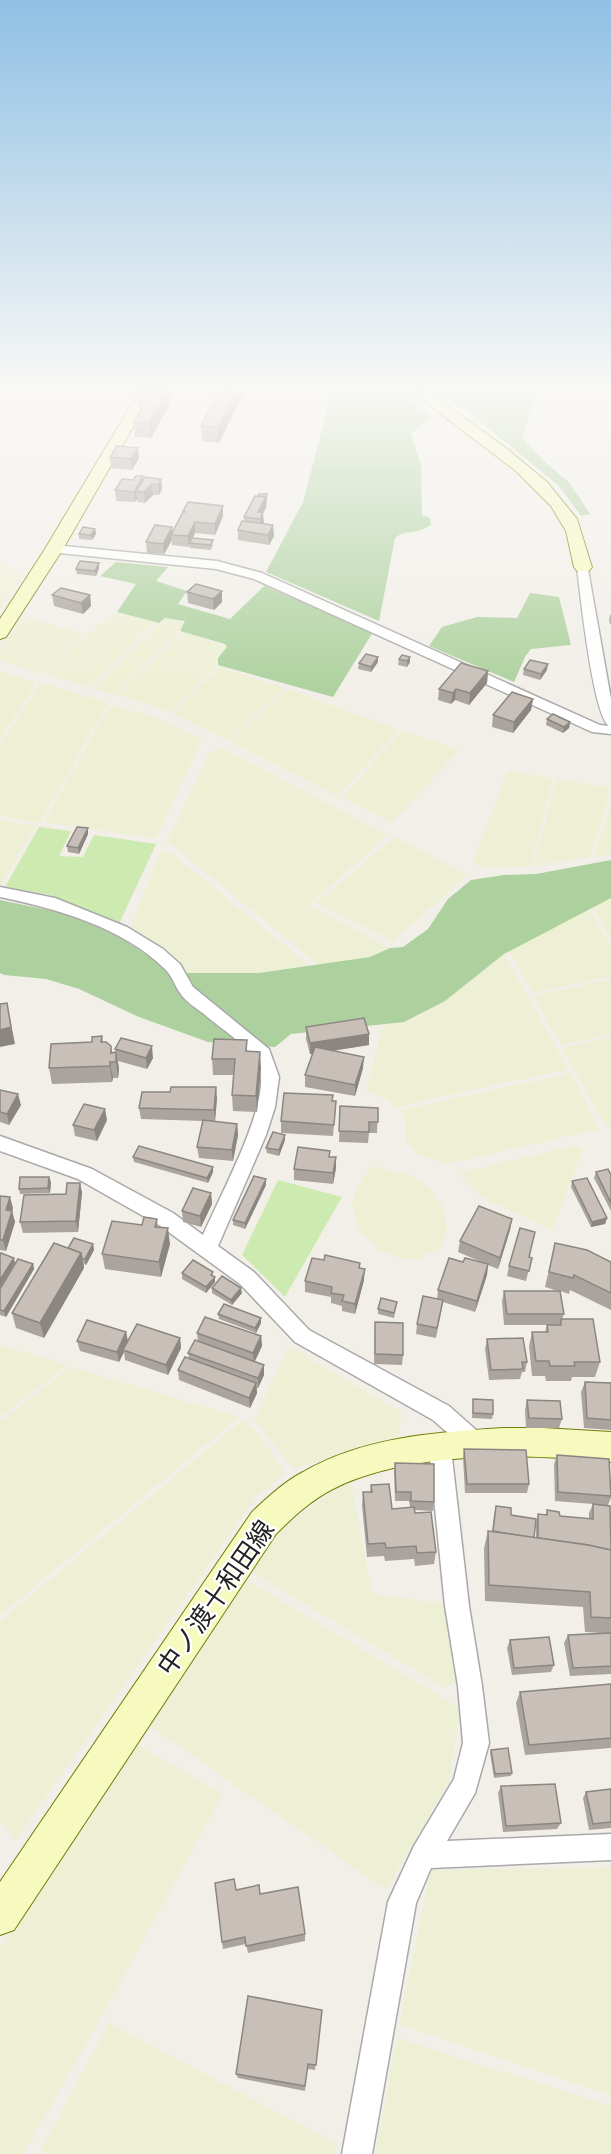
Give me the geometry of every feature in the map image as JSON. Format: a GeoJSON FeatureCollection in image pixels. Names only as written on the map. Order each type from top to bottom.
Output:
{"type":"FeatureCollection","features":[{"type":"Feature","properties":{"kind":"street"},"geometry":{"type":"LineString","coordinates":[[0,633],[87,493]]}},
{"type":"Feature","properties":{"kind":"street"},"geometry":{"type":"LineString","coordinates":[[547,493],[559,505],[577,538],[600,681],[611,722]]}},
{"type":"Feature","properties":{"kind":"street"},"geometry":{"type":"LineString","coordinates":[[54,549],[217,565],[236,569],[293,590],[597,729],[611,730]]}},
{"type":"Feature","properties":{"kind":"street"},"geometry":{"type":"LineString","coordinates":[[0,892],[49,902],[99,922],[139,942],[174,968],[187,991],[263,1054],[270,1077],[266,1107],[257,1135],[207,1248]]}},
{"type":"Feature","properties":{"kind":"street"},"geometry":{"type":"LineString","coordinates":[[0,1143],[85,1174],[166,1219],[247,1278],[302,1336],[441,1413],[476,1444]]}},
{"type":"Feature","properties":{"kind":"street","name":"中ノ渡十和田線"},"geometry":{"type":"LineString","coordinates":[[0,1916],[264,1523],[286,1502],[322,1478],[369,1459],[476,1444],[533,1443],[611,1447]]}},
{"type":"Feature","properties":{"kind":"street"},"geometry":{"type":"LineString","coordinates":[[357,2154],[402,1902],[423,1855],[466,1784],[476,1743],[470,1686],[457,1606],[440,1449]]}},
{"type":"Feature","properties":{"kind":"street"},"geometry":{"type":"LineString","coordinates":[[423,1855],[611,1847]]}},
{"type":"Feature","properties":{"kind":"green space"},"geometry":{"type":"Polygon","coordinates":[[[305,493],[422,493],[422,515],[430,518],[431,525],[395,538],[379,621],[266,572],[303,502],[305,493]]]}},
{"type":"Feature","properties":{"kind":"green space"},"geometry":{"type":"Polygon","coordinates":[[[564,493],[576,493],[590,514],[581,516],[564,493]]]}},
{"type":"Feature","properties":{"kind":"green space"},"geometry":{"type":"Polygon","coordinates":[[[116,562],[168,567],[156,581],[187,591],[178,604],[230,619],[264,586],[373,632],[333,697],[218,665],[218,658],[227,647],[225,644],[180,631],[185,621],[165,618],[159,623],[117,612],[136,584],[100,576],[116,562]]]}},
{"type":"Feature","properties":{"kind":"green space"},"geometry":{"type":"Polygon","coordinates":[[[0,563],[24,575],[0,610],[0,563]]]}},
{"type":"Feature","properties":{"kind":"green space"},"geometry":{"type":"Polygon","coordinates":[[[530,593],[559,597],[571,645],[531,649],[514,682],[429,646],[442,627],[477,617],[517,618],[530,593]]]}},
{"type":"Feature","properties":{"kind":"green space"},"geometry":{"type":"Polygon","coordinates":[[[113,612],[156,622],[89,687],[44,674],[113,612]]]}},
{"type":"Feature","properties":{"kind":"green space"},"geometry":{"type":"Polygon","coordinates":[[[24,616],[86,634],[42,674],[0,661],[0,647],[24,616]]]}},
{"type":"Feature","properties":{"kind":"green space"},"geometry":{"type":"Polygon","coordinates":[[[165,618],[185,621],[180,631],[113,695],[92,688],[165,618]]]}},
{"type":"Feature","properties":{"kind":"green space"},"geometry":{"type":"Polygon","coordinates":[[[183,632],[228,647],[218,658],[218,665],[171,712],[116,695],[183,632]]]}},
{"type":"Feature","properties":{"kind":"green space"},"geometry":{"type":"Polygon","coordinates":[[[220,667],[284,688],[228,740],[173,714],[220,667]]]}},
{"type":"Feature","properties":{"kind":"green space"},"geometry":{"type":"Polygon","coordinates":[[[0,671],[37,682],[0,738],[0,671]]]}},
{"type":"Feature","properties":{"kind":"green space"},"geometry":{"type":"Polygon","coordinates":[[[40,683],[108,702],[40,823],[0,816],[0,744],[40,683]]]}},
{"type":"Feature","properties":{"kind":"green space"},"geometry":{"type":"Polygon","coordinates":[[[287,689],[399,730],[337,796],[230,741],[287,689]]]}},
{"type":"Feature","properties":{"kind":"green space"},"geometry":{"type":"Polygon","coordinates":[[[110,705],[155,717],[202,739],[156,839],[44,822],[110,705]]]}},
{"type":"Feature","properties":{"kind":"green space"},"geometry":{"type":"Polygon","coordinates":[[[402,731],[459,750],[392,823],[342,797],[402,731]]]}},
{"type":"Feature","properties":{"kind":"green space"},"geometry":{"type":"Polygon","coordinates":[[[222,748],[388,835],[309,905],[390,948],[370,957],[319,965],[167,841],[210,753],[222,748]]]}},
{"type":"Feature","properties":{"kind":"green space"},"geometry":{"type":"Polygon","coordinates":[[[508,770],[553,779],[531,866],[486,868],[473,863],[508,770]]]}},
{"type":"Feature","properties":{"kind":"green space"},"geometry":{"type":"Polygon","coordinates":[[[557,779],[611,788],[611,790],[590,857],[533,866],[557,779]]]}},
{"type":"Feature","properties":{"kind":"green space"},"geometry":{"type":"Polygon","coordinates":[[[611,806],[611,854],[594,857],[611,806]]]}},
{"type":"Feature","properties":{"kind":"green space"},"geometry":{"type":"Polygon","coordinates":[[[0,820],[36,826],[0,886],[0,820]]]}},
{"type":"Feature","properties":{"kind":"green space"},"geometry":{"type":"Polygon","coordinates":[[[39,827],[71,831],[59,856],[83,857],[94,835],[156,844],[118,926],[50,895],[5,887],[39,827]]]}},
{"type":"Feature","properties":{"kind":"green space"},"geometry":{"type":"Polygon","coordinates":[[[395,837],[468,875],[393,941],[316,903],[395,837]]]}},
{"type":"Feature","properties":{"kind":"green space"},"geometry":{"type":"Polygon","coordinates":[[[161,851],[170,852],[311,967],[259,973],[186,973],[165,952],[130,929],[161,851]]]}},
{"type":"Feature","properties":{"kind":"green space"},"geometry":{"type":"Polygon","coordinates":[[[611,860],[611,898],[504,954],[445,1001],[404,1022],[291,1034],[275,1047],[208,1042],[139,1017],[79,989],[46,979],[0,973],[0,900],[72,915],[123,939],[167,969],[186,973],[259,973],[370,957],[390,948],[403,947],[428,929],[448,899],[471,880],[504,875],[536,874],[611,860]]]}},
{"type":"Feature","properties":{"kind":"green space"},"geometry":{"type":"Polygon","coordinates":[[[611,898],[611,937],[592,908],[611,898]]]}},
{"type":"Feature","properties":{"kind":"green space"},"geometry":{"type":"Polygon","coordinates":[[[589,909],[611,947],[611,976],[533,993],[509,951],[589,909]]]}},
{"type":"Feature","properties":{"kind":"green space"},"geometry":{"type":"Polygon","coordinates":[[[504,954],[568,1069],[396,1107],[386,1098],[365,1092],[383,1025],[404,1022],[445,1001],[504,954]]]}},
{"type":"Feature","properties":{"kind":"green space"},"geometry":{"type":"Polygon","coordinates":[[[611,979],[611,1034],[561,1045],[533,996],[611,979]]]}},
{"type":"Feature","properties":{"kind":"green space"},"geometry":{"type":"Polygon","coordinates":[[[611,1037],[611,1126],[607,1127],[561,1048],[611,1037]]]}},
{"type":"Feature","properties":{"kind":"green space"},"geometry":{"type":"Polygon","coordinates":[[[571,1073],[599,1129],[447,1164],[417,1154],[406,1142],[406,1120],[400,1110],[571,1073]]]}},
{"type":"Feature","properties":{"kind":"green space"},"geometry":{"type":"Polygon","coordinates":[[[576,1145],[583,1149],[552,1230],[479,1196],[459,1173],[576,1145]]]}},
{"type":"Feature","properties":{"kind":"green space"},"geometry":{"type":"Polygon","coordinates":[[[372,1166],[407,1174],[429,1187],[442,1204],[447,1226],[443,1245],[422,1258],[400,1259],[376,1248],[358,1228],[352,1206],[356,1189],[372,1166]]]}},
{"type":"Feature","properties":{"kind":"green space"},"geometry":{"type":"Polygon","coordinates":[[[278,1180],[342,1197],[285,1297],[242,1255],[278,1180]]]}},
{"type":"Feature","properties":{"kind":"green space"},"geometry":{"type":"Polygon","coordinates":[[[0,1345],[68,1365],[0,1417],[0,1345]]]}},
{"type":"Feature","properties":{"kind":"green space"},"geometry":{"type":"Polygon","coordinates":[[[289,1346],[402,1413],[398,1441],[337,1455],[294,1469],[254,1420],[289,1346]]]}},
{"type":"Feature","properties":{"kind":"green space"},"geometry":{"type":"Polygon","coordinates":[[[71,1367],[239,1417],[0,1615],[0,1421],[71,1367]]]}},
{"type":"Feature","properties":{"kind":"green space"},"geometry":{"type":"Polygon","coordinates":[[[243,1420],[257,1432],[286,1473],[255,1498],[15,1841],[0,1822],[0,1621],[243,1420]]]}},
{"type":"Feature","properties":{"kind":"green space"},"geometry":{"type":"Polygon","coordinates":[[[351,1481],[372,1594],[447,1604],[460,1679],[445,1688],[252,1572],[281,1529],[325,1496],[351,1481]]]}},
{"type":"Feature","properties":{"kind":"green space"},"geometry":{"type":"Polygon","coordinates":[[[247,1580],[460,1708],[449,1782],[386,1890],[150,1726],[247,1580]]]}},
{"type":"Feature","properties":{"kind":"green space"},"geometry":{"type":"Polygon","coordinates":[[[136,1744],[223,1794],[101,2018],[23,2154],[0,2154],[0,1948],[136,1744]]]}},
{"type":"Feature","properties":{"kind":"green space"},"geometry":{"type":"Polygon","coordinates":[[[611,1867],[611,2095],[399,2024],[431,1870],[611,1867]]]}},
{"type":"Feature","properties":{"kind":"green space"},"geometry":{"type":"Polygon","coordinates":[[[109,2023],[337,2144],[335,2154],[49,2154],[41,2150],[109,2023]]]}},
{"type":"Feature","properties":{"kind":"green space"},"geometry":{"type":"Polygon","coordinates":[[[397,2038],[611,2106],[611,2154],[375,2154],[397,2038]]]}},
{"type":"Feature","properties":{"kind":"building"},"geometry":{"type":"Polygon","coordinates":[[[259,494],[267,494],[266,497],[258,497],[259,494]]]}},
{"type":"Feature","properties":{"kind":"building"},"geometry":{"type":"Polygon","coordinates":[[[255,496],[266,497],[258,512],[263,512],[260,519],[244,517],[255,496]]]}},
{"type":"Feature","properties":{"kind":"building"},"geometry":{"type":"Polygon","coordinates":[[[188,502],[223,506],[215,524],[195,522],[188,536],[171,535],[183,512],[186,512],[183,511],[188,502]]]}},
{"type":"Feature","properties":{"kind":"building"},"geometry":{"type":"Polygon","coordinates":[[[242,521],[273,525],[268,535],[238,530],[242,521]]]}},
{"type":"Feature","properties":{"kind":"building"},"geometry":{"type":"Polygon","coordinates":[[[155,525],[172,527],[163,544],[146,542],[155,525]]]}},
{"type":"Feature","properties":{"kind":"building"},"geometry":{"type":"Polygon","coordinates":[[[83,527],[95,529],[91,535],[79,534],[83,527]]]}},
{"type":"Feature","properties":{"kind":"building"},"geometry":{"type":"Polygon","coordinates":[[[192,538],[213,540],[211,545],[189,543],[192,538]]]}},
{"type":"Feature","properties":{"kind":"building"},"geometry":{"type":"Polygon","coordinates":[[[80,561],[99,563],[95,571],[76,569],[80,561]]]}},
{"type":"Feature","properties":{"kind":"building"},"geometry":{"type":"Polygon","coordinates":[[[196,584],[222,591],[213,599],[187,592],[196,584]]]}},
{"type":"Feature","properties":{"kind":"building"},"geometry":{"type":"Polygon","coordinates":[[[61,588],[90,595],[81,603],[52,595],[61,588]]]}},
{"type":"Feature","properties":{"kind":"building"},"geometry":{"type":"Polygon","coordinates":[[[366,654],[378,657],[371,667],[359,663],[366,654]]]}},
{"type":"Feature","properties":{"kind":"building"},"geometry":{"type":"Polygon","coordinates":[[[402,655],[410,657],[407,661],[399,659],[402,655]]]}},
{"type":"Feature","properties":{"kind":"building"},"geometry":{"type":"Polygon","coordinates":[[[530,660],[548,664],[541,674],[524,669],[530,660]]]}},
{"type":"Feature","properties":{"kind":"building"},"geometry":{"type":"Polygon","coordinates":[[[461,663],[488,671],[470,693],[456,689],[453,693],[439,689],[461,663]]]}},
{"type":"Feature","properties":{"kind":"building"},"geometry":{"type":"Polygon","coordinates":[[[512,692],[533,699],[514,722],[493,715],[512,692]]]}},
{"type":"Feature","properties":{"kind":"building"},"geometry":{"type":"Polygon","coordinates":[[[553,714],[570,722],[564,727],[547,719],[553,714]]]}},
{"type":"Feature","properties":{"kind":"building"},"geometry":{"type":"Polygon","coordinates":[[[77,827],[88,828],[78,848],[67,846],[77,827]]]}},
{"type":"Feature","properties":{"kind":"building"},"geometry":{"type":"Polygon","coordinates":[[[7,1003],[11,1027],[0,1030],[0,1004],[7,1003]]]}},
{"type":"Feature","properties":{"kind":"building"},"geometry":{"type":"Polygon","coordinates":[[[364,1018],[369,1034],[310,1043],[306,1027],[364,1018]]]}},
{"type":"Feature","properties":{"kind":"building"},"geometry":{"type":"Polygon","coordinates":[[[102,1036],[101,1042],[106,1042],[111,1046],[111,1053],[116,1052],[116,1062],[110,1062],[110,1066],[49,1068],[51,1044],[92,1042],[92,1037],[102,1036]]]}},
{"type":"Feature","properties":{"kind":"building"},"geometry":{"type":"Polygon","coordinates":[[[121,1038],[152,1046],[146,1058],[115,1049],[121,1038]]]}},
{"type":"Feature","properties":{"kind":"building"},"geometry":{"type":"Polygon","coordinates":[[[214,1039],[247,1040],[246,1051],[260,1052],[256,1096],[232,1095],[235,1059],[212,1059],[214,1039]]]}},
{"type":"Feature","properties":{"kind":"building"},"geometry":{"type":"Polygon","coordinates":[[[315,1047],[364,1057],[355,1085],[305,1075],[315,1047]]]}},
{"type":"Feature","properties":{"kind":"building"},"geometry":{"type":"Polygon","coordinates":[[[171,1087],[216,1087],[214,1110],[139,1108],[142,1092],[170,1092],[171,1087]]]}},
{"type":"Feature","properties":{"kind":"building"},"geometry":{"type":"Polygon","coordinates":[[[0,1090],[18,1094],[7,1114],[0,1112],[0,1090]]]}},
{"type":"Feature","properties":{"kind":"building"},"geometry":{"type":"Polygon","coordinates":[[[284,1093],[333,1095],[332,1101],[336,1101],[334,1125],[281,1121],[284,1093]]]}},
{"type":"Feature","properties":{"kind":"building"},"geometry":{"type":"Polygon","coordinates":[[[84,1104],[105,1109],[94,1130],[73,1125],[84,1104]]]}},
{"type":"Feature","properties":{"kind":"building"},"geometry":{"type":"Polygon","coordinates":[[[340,1106],[378,1108],[378,1122],[369,1122],[369,1132],[339,1131],[340,1106]]]}},
{"type":"Feature","properties":{"kind":"building"},"geometry":{"type":"Polygon","coordinates":[[[203,1120],[237,1124],[232,1150],[197,1147],[203,1120]]]}},
{"type":"Feature","properties":{"kind":"building"},"geometry":{"type":"Polygon","coordinates":[[[273,1132],[285,1135],[279,1150],[266,1148],[273,1132]]]}},
{"type":"Feature","properties":{"kind":"building"},"geometry":{"type":"Polygon","coordinates":[[[139,1146],[213,1167],[207,1178],[133,1157],[139,1146]]]}},
{"type":"Feature","properties":{"kind":"building"},"geometry":{"type":"Polygon","coordinates":[[[298,1147],[330,1151],[329,1157],[336,1157],[333,1173],[294,1169],[298,1147]]]}},
{"type":"Feature","properties":{"kind":"building"},"geometry":{"type":"Polygon","coordinates":[[[608,1169],[611,1175],[611,1203],[596,1172],[608,1169]]]}},
{"type":"Feature","properties":{"kind":"building"},"geometry":{"type":"Polygon","coordinates":[[[254,1176],[266,1179],[245,1223],[233,1220],[254,1176]]]}},
{"type":"Feature","properties":{"kind":"building"},"geometry":{"type":"Polygon","coordinates":[[[20,1177],[49,1177],[48,1188],[19,1189],[20,1177]]]}},
{"type":"Feature","properties":{"kind":"building"},"geometry":{"type":"Polygon","coordinates":[[[587,1178],[607,1218],[592,1222],[572,1181],[587,1178]]]}},
{"type":"Feature","properties":{"kind":"building"},"geometry":{"type":"Polygon","coordinates":[[[67,1183],[80,1183],[76,1221],[20,1222],[24,1195],[66,1194],[67,1183]]]}},
{"type":"Feature","properties":{"kind":"building"},"geometry":{"type":"Polygon","coordinates":[[[193,1188],[211,1193],[200,1216],[182,1211],[193,1188]]]}},
{"type":"Feature","properties":{"kind":"building"},"geometry":{"type":"Polygon","coordinates":[[[0,1196],[10,1197],[6,1210],[12,1211],[3,1240],[0,1240],[0,1196]]]}},
{"type":"Feature","properties":{"kind":"building"},"geometry":{"type":"Polygon","coordinates":[[[479,1206],[512,1219],[500,1258],[460,1241],[479,1206]]]}},
{"type":"Feature","properties":{"kind":"building"},"geometry":{"type":"Polygon","coordinates":[[[144,1217],[157,1219],[155,1227],[168,1228],[159,1262],[102,1254],[112,1221],[142,1225],[144,1217]]]}},
{"type":"Feature","properties":{"kind":"building"},"geometry":{"type":"Polygon","coordinates":[[[520,1228],[535,1232],[529,1257],[532,1258],[529,1271],[509,1266],[520,1228]]]}},
{"type":"Feature","properties":{"kind":"building"},"geometry":{"type":"Polygon","coordinates":[[[74,1238],[93,1244],[85,1259],[82,1259],[81,1253],[68,1248],[74,1238]]]}},
{"type":"Feature","properties":{"kind":"building"},"geometry":{"type":"Polygon","coordinates":[[[54,1243],[81,1253],[40,1323],[12,1313],[54,1243]]]}},
{"type":"Feature","properties":{"kind":"building"},"geometry":{"type":"Polygon","coordinates":[[[555,1243],[587,1250],[611,1262],[611,1293],[574,1275],[573,1278],[549,1272],[555,1243]]]}},
{"type":"Feature","properties":{"kind":"building"},"geometry":{"type":"Polygon","coordinates":[[[1,1253],[14,1258],[0,1280],[0,1255],[1,1253]]]}},
{"type":"Feature","properties":{"kind":"building"},"geometry":{"type":"Polygon","coordinates":[[[325,1255],[360,1263],[359,1268],[365,1269],[355,1304],[342,1301],[344,1295],[331,1293],[332,1287],[305,1281],[312,1258],[324,1260],[325,1255]]]}},
{"type":"Feature","properties":{"kind":"building"},"geometry":{"type":"Polygon","coordinates":[[[449,1258],[463,1262],[465,1258],[488,1264],[477,1301],[438,1290],[449,1258]]]}},
{"type":"Feature","properties":{"kind":"building"},"geometry":{"type":"Polygon","coordinates":[[[18,1259],[33,1264],[4,1311],[0,1310],[0,1289],[18,1259]]]}},
{"type":"Feature","properties":{"kind":"building"},"geometry":{"type":"Polygon","coordinates":[[[193,1260],[213,1272],[211,1275],[215,1277],[206,1287],[182,1273],[193,1260]]]}},
{"type":"Feature","properties":{"kind":"building"},"geometry":{"type":"Polygon","coordinates":[[[222,1276],[241,1288],[231,1300],[212,1288],[222,1276]]]}},
{"type":"Feature","properties":{"kind":"building"},"geometry":{"type":"Polygon","coordinates":[[[504,1291],[560,1291],[564,1314],[507,1314],[504,1291]]]}},
{"type":"Feature","properties":{"kind":"building"},"geometry":{"type":"Polygon","coordinates":[[[423,1296],[443,1300],[437,1328],[417,1324],[423,1296]]]}},
{"type":"Feature","properties":{"kind":"building"},"geometry":{"type":"Polygon","coordinates":[[[381,1298],[397,1302],[394,1313],[378,1309],[381,1298]]]}},
{"type":"Feature","properties":{"kind":"building"},"geometry":{"type":"Polygon","coordinates":[[[224,1304],[261,1318],[255,1328],[218,1314],[224,1304]]]}},
{"type":"Feature","properties":{"kind":"building"},"geometry":{"type":"Polygon","coordinates":[[[205,1317],[261,1336],[253,1353],[197,1333],[205,1317]]]}},
{"type":"Feature","properties":{"kind":"building"},"geometry":{"type":"Polygon","coordinates":[[[561,1319],[593,1319],[600,1362],[574,1362],[575,1366],[550,1366],[549,1361],[536,1361],[532,1332],[548,1332],[547,1325],[561,1325],[561,1319]]]}},
{"type":"Feature","properties":{"kind":"building"},"geometry":{"type":"Polygon","coordinates":[[[87,1320],[126,1332],[117,1352],[77,1341],[87,1320]]]}},
{"type":"Feature","properties":{"kind":"building"},"geometry":{"type":"Polygon","coordinates":[[[375,1322],[403,1323],[403,1355],[375,1354],[375,1322]]]}},
{"type":"Feature","properties":{"kind":"building"},"geometry":{"type":"Polygon","coordinates":[[[137,1324],[180,1338],[166,1365],[123,1350],[137,1324]]]}},
{"type":"Feature","properties":{"kind":"building"},"geometry":{"type":"Polygon","coordinates":[[[523,1338],[527,1362],[522,1362],[523,1369],[491,1370],[487,1339],[523,1338]]]}},
{"type":"Feature","properties":{"kind":"building"},"geometry":{"type":"Polygon","coordinates":[[[195,1340],[264,1365],[258,1378],[188,1353],[195,1340]]]}},
{"type":"Feature","properties":{"kind":"building"},"geometry":{"type":"Polygon","coordinates":[[[185,1357],[256,1383],[249,1398],[178,1370],[185,1357]]]}},
{"type":"Feature","properties":{"kind":"building"},"geometry":{"type":"Polygon","coordinates":[[[585,1382],[611,1383],[611,1420],[587,1418],[585,1382]]]}},
{"type":"Feature","properties":{"kind":"building"},"geometry":{"type":"Polygon","coordinates":[[[473,1399],[493,1400],[493,1414],[473,1413],[473,1399]]]}},
{"type":"Feature","properties":{"kind":"building"},"geometry":{"type":"Polygon","coordinates":[[[527,1400],[560,1401],[562,1419],[529,1418],[527,1400]]]}},
{"type":"Feature","properties":{"kind":"building"},"geometry":{"type":"Polygon","coordinates":[[[464,1449],[526,1450],[529,1484],[467,1484],[464,1449]]]}},
{"type":"Feature","properties":{"kind":"building"},"geometry":{"type":"Polygon","coordinates":[[[557,1455],[609,1459],[611,1496],[558,1492],[557,1455]]]}},
{"type":"Feature","properties":{"kind":"building"},"geometry":{"type":"Polygon","coordinates":[[[395,1463],[434,1464],[434,1502],[411,1501],[411,1492],[396,1492],[395,1463]]]}},
{"type":"Feature","properties":{"kind":"building"},"geometry":{"type":"Polygon","coordinates":[[[389,1484],[392,1509],[414,1507],[415,1513],[431,1512],[436,1552],[417,1553],[416,1546],[386,1548],[385,1543],[368,1544],[363,1492],[372,1492],[371,1485],[389,1484]]]}},
{"type":"Feature","properties":{"kind":"building"},"geometry":{"type":"Polygon","coordinates":[[[593,1504],[610,1506],[611,1550],[538,1538],[538,1514],[547,1515],[547,1510],[559,1512],[560,1516],[593,1519],[593,1504]]]}},
{"type":"Feature","properties":{"kind":"building"},"geometry":{"type":"Polygon","coordinates":[[[496,1506],[511,1508],[511,1515],[536,1519],[534,1538],[493,1531],[496,1506]]]}},
{"type":"Feature","properties":{"kind":"building"},"geometry":{"type":"Polygon","coordinates":[[[488,1531],[611,1550],[611,1618],[591,1617],[590,1592],[489,1585],[488,1531]]]}},
{"type":"Feature","properties":{"kind":"building"},"geometry":{"type":"Polygon","coordinates":[[[611,1633],[611,1666],[573,1668],[568,1635],[611,1633]]]}},
{"type":"Feature","properties":{"kind":"building"},"geometry":{"type":"Polygon","coordinates":[[[549,1637],[554,1665],[514,1668],[510,1640],[549,1637]]]}},
{"type":"Feature","properties":{"kind":"building"},"geometry":{"type":"Polygon","coordinates":[[[611,1684],[611,1738],[529,1745],[520,1692],[611,1684]]]}},
{"type":"Feature","properties":{"kind":"building"},"geometry":{"type":"Polygon","coordinates":[[[508,1748],[512,1773],[495,1774],[491,1750],[508,1748]]]}},
{"type":"Feature","properties":{"kind":"building"},"geometry":{"type":"Polygon","coordinates":[[[555,1784],[561,1823],[506,1826],[501,1786],[555,1784]]]}},
{"type":"Feature","properties":{"kind":"building"},"geometry":{"type":"Polygon","coordinates":[[[611,1789],[611,1822],[593,1824],[586,1792],[611,1789]]]}},
{"type":"Feature","properties":{"kind":"building"},"geometry":{"type":"Polygon","coordinates":[[[234,1879],[236,1890],[259,1885],[260,1894],[298,1887],[305,1934],[246,1946],[245,1937],[222,1942],[215,1883],[234,1879]]]}},
{"type":"Feature","properties":{"kind":"building"},"geometry":{"type":"Polygon","coordinates":[[[248,1996],[322,2010],[316,2065],[308,2064],[305,2086],[236,2074],[248,1996]]]}}]}
